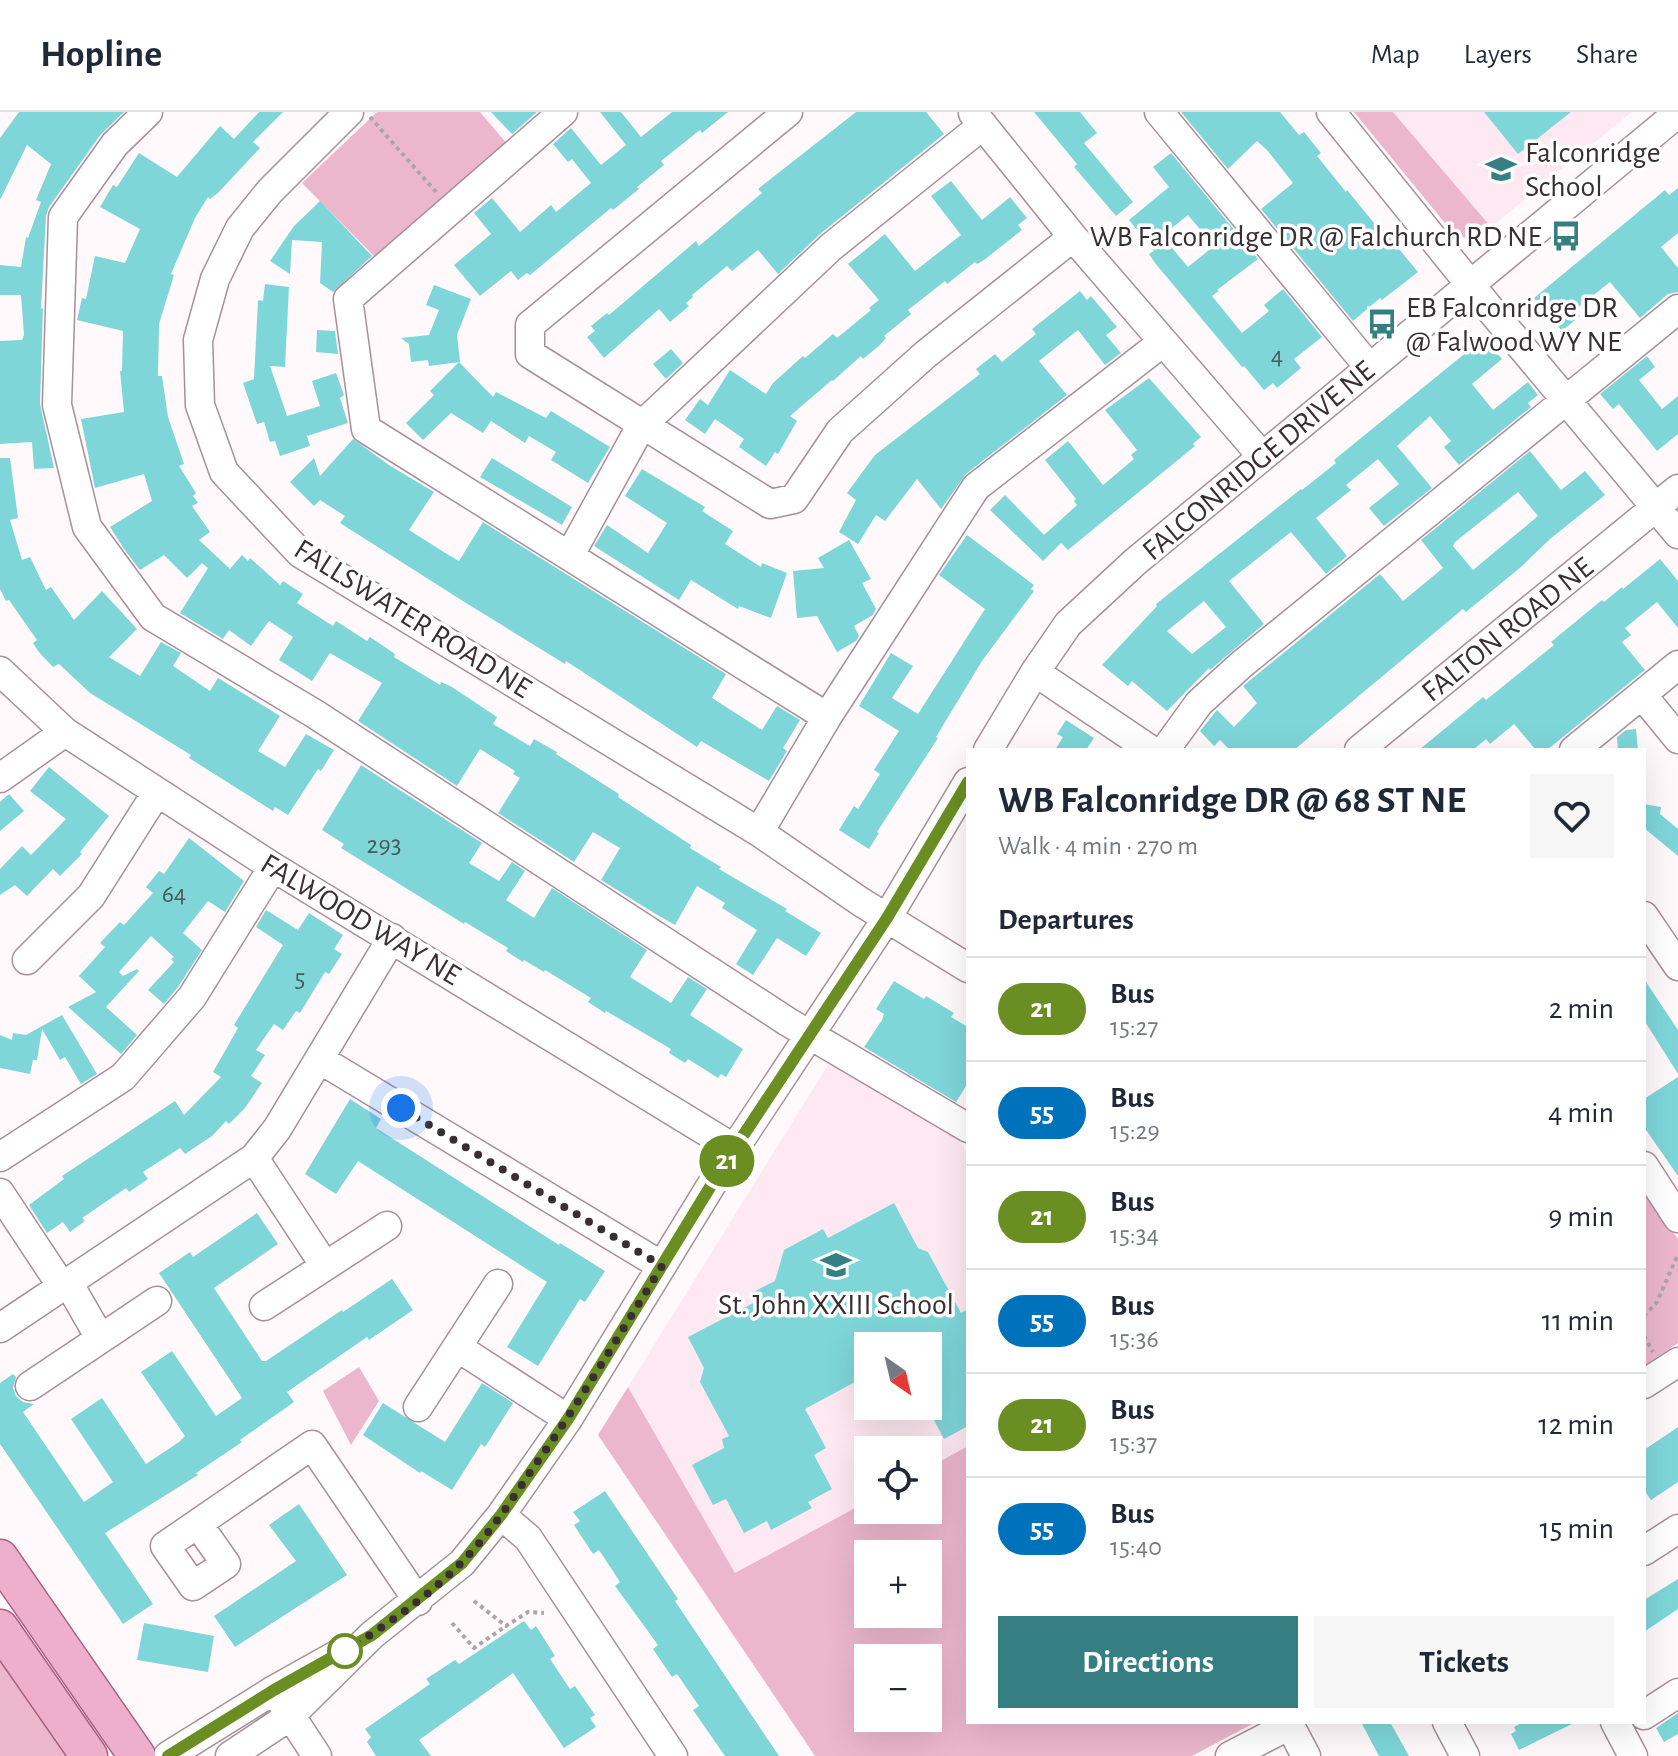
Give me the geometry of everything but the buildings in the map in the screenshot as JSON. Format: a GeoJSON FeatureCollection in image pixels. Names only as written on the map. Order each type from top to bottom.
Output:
{"type":"FeatureCollection","features":[{"type":"Feature","properties":{"kind":"main road"},"geometry":{"type":"LineString","coordinates":[[0,1558],[137,1756]]}},
{"type":"Feature","properties":{"kind":"main road"},"geometry":{"type":"LineString","coordinates":[[0,1628],[89,1756]]}},
{"type":"Feature","properties":{"kind":"street"},"geometry":{"type":"LineString","coordinates":[[148,112],[115,144],[63,217],[57,405],[87,527],[153,617],[328,722],[809,1035],[966,1127]]}},
{"type":"Feature","properties":{"kind":"street","name":"FALLSWATER ROAD NE"},"geometry":{"type":"LineString","coordinates":[[349,112],[260,203],[240,228],[215,279],[198,340],[200,405],[224,472],[300,553],[759,832],[966,967]]}},
{"type":"Feature","properties":{"kind":"street"},"geometry":{"type":"LineString","coordinates":[[563,112],[348,299],[366,429],[827,717]]}},
{"type":"Feature","properties":{"kind":"street"},"geometry":{"type":"LineString","coordinates":[[788,112],[530,325],[530,354],[770,504],[794,499],[840,431],[926,354],[1073,237]]}},
{"type":"Feature","properties":{"kind":"street"},"geometry":{"type":"LineString","coordinates":[[1159,112],[1369,367]]}},
{"type":"Feature","properties":{"kind":"street"},"geometry":{"type":"LineString","coordinates":[[1331,112],[1678,534]]}},
{"type":"Feature","properties":{"kind":"street","name":"FALCONRIDGE DRIVE NE"},"geometry":{"type":"LineString","coordinates":[[989,748],[1068,624],[1135,562],[1678,113]]}},
{"type":"Feature","properties":{"kind":"street"},"geometry":{"type":"LineString","coordinates":[[570,555],[641,426],[831,247],[978,119],[1073,237],[1261,455]]}},
{"type":"Feature","properties":{"kind":"street"},"geometry":{"type":"LineString","coordinates":[[1166,748],[1199,703],[1242,664],[1678,309]]}},
{"type":"Feature","properties":{"kind":"street"},"geometry":{"type":"LineString","coordinates":[[759,832],[827,717],[976,487],[1163,342]]}},
{"type":"Feature","properties":{"kind":"street","name":"FALTON ROAD NE"},"geometry":{"type":"LineString","coordinates":[[1361,748],[1678,489]]}},
{"type":"Feature","properties":{"kind":"street"},"geometry":{"type":"LineString","coordinates":[[1577,748],[1678,665]]}},
{"type":"Feature","properties":{"kind":"street","name":"FALWOOD WAY NE"},"geometry":{"type":"LineString","coordinates":[[0,671],[65,732],[157,792],[273,867],[735,1149]]}},
{"type":"Feature","properties":{"kind":"street"},"geometry":{"type":"LineString","coordinates":[[1035,672],[1148,748]]}},
{"type":"Feature","properties":{"kind":"street"},"geometry":{"type":"LineString","coordinates":[[1643,696],[1678,739]]}},
{"type":"Feature","properties":{"kind":"street"},"geometry":{"type":"LineString","coordinates":[[0,778],[65,732]]}},
{"type":"Feature","properties":{"kind":"street"},"geometry":{"type":"LineString","coordinates":[[168,1756],[274,1690],[372,1635],[462,1563],[501,1515],[568,1419],[735,1149],[887,918],[966,785]]}},
{"type":"Feature","properties":{"kind":"street"},"geometry":{"type":"LineString","coordinates":[[27,960],[91,896],[157,792]]}},
{"type":"Feature","properties":{"kind":"street"},"geometry":{"type":"LineString","coordinates":[[0,1157],[123,1077],[192,997],[273,867]]}},
{"type":"Feature","properties":{"kind":"street"},"geometry":{"type":"LineString","coordinates":[[1646,919],[1678,966]]}},
{"type":"Feature","properties":{"kind":"street"},"geometry":{"type":"LineString","coordinates":[[0,1328],[254,1158],[277,1129],[321,1060],[392,938]]}},
{"type":"Feature","properties":{"kind":"street"},"geometry":{"type":"LineString","coordinates":[[321,1060],[662,1266]]}},
{"type":"Feature","properties":{"kind":"street"},"geometry":{"type":"LineString","coordinates":[[254,1158],[325,1266]]}},
{"type":"Feature","properties":{"kind":"street"},"geometry":{"type":"LineString","coordinates":[[1646,1169],[1678,1218]]}},
{"type":"Feature","properties":{"kind":"street"},"geometry":{"type":"LineString","coordinates":[[0,1193],[100,1338]]}},
{"type":"Feature","properties":{"kind":"street"},"geometry":{"type":"LineString","coordinates":[[264,1306],[387,1226]]}},
{"type":"Feature","properties":{"kind":"street"},"geometry":{"type":"LineString","coordinates":[[418,1407],[498,1284]]}},
{"type":"Feature","properties":{"kind":"street"},"geometry":{"type":"LineString","coordinates":[[30,1386],[157,1301]]}},
{"type":"Feature","properties":{"kind":"street"},"geometry":{"type":"LineString","coordinates":[[457,1347],[568,1419]]}},
{"type":"Feature","properties":{"kind":"street"},"geometry":{"type":"LineString","coordinates":[[1646,1383],[1678,1362]]}},
{"type":"Feature","properties":{"kind":"street"},"geometry":{"type":"LineString","coordinates":[[198,1524],[312,1445],[418,1601]]}},
{"type":"Feature","properties":{"kind":"street"},"geometry":{"type":"LineString","coordinates":[[501,1515],[528,1538],[673,1756]]}},
{"type":"Feature","properties":{"kind":"street"},"geometry":{"type":"LineString","coordinates":[[1646,1550],[1678,1529]]}},
{"type":"Feature","properties":{"kind":"street"},"geometry":{"type":"LineString","coordinates":[[230,1756],[290,1716],[372,1635]]}},
{"type":"Feature","properties":{"kind":"street"},"geometry":{"type":"LineString","coordinates":[[274,1690],[317,1756]]}},
{"type":"Feature","properties":{"kind":"street"},"geometry":{"type":"LineString","coordinates":[[1646,1714],[1678,1693]]}},
{"type":"Feature","properties":{"kind":"street"},"geometry":{"type":"LineString","coordinates":[[1230,1756],[1287,1724]]}},
{"type":"Feature","properties":{"kind":"street"},"geometry":{"type":"LineString","coordinates":[[1290,1724],[1306,1756]]}},
{"type":"Feature","properties":{"kind":"street"},"geometry":{"type":"LineString","coordinates":[[1448,1724],[1465,1756]]}},
{"type":"Feature","properties":{"kind":"path"},"geometry":{"type":"LineString","coordinates":[[366,112],[451,209]]}},
{"type":"Feature","properties":{"kind":"path"},"geometry":{"type":"LineString","coordinates":[[1646,1314],[1657,1302],[1678,1254]]}},
{"type":"Feature","properties":{"kind":"path"},"geometry":{"type":"LineString","coordinates":[[474,1601],[506,1626]]}},
{"type":"Feature","properties":{"kind":"path"},"geometry":{"type":"LineString","coordinates":[[452,1623],[474,1648],[528,1612],[544,1613]]}},
{"type":"Feature","properties":{"kind":"shaded area"},"geometry":{"type":"Polygon","coordinates":[[[377,112],[480,112],[508,145],[378,260],[302,183],[377,112]]]}},
{"type":"Feature","properties":{"kind":"shaded area"},"geometry":{"type":"Polygon","coordinates":[[[1354,112],[1393,112],[1491,227],[1473,241],[1453,233],[1354,112]]]}},
{"type":"Feature","properties":{"kind":"shaded area","name":"Falconridge School"},"geometry":{"type":"Polygon","coordinates":[[[1393,112],[1632,112],[1491,227],[1393,112]]]}},
{"type":"Feature","properties":{"kind":"shaded area","name":"St. John XXIII School"},"geometry":{"type":"Polygon","coordinates":[[[831,1060],[957,1135],[966,1152],[966,1447],[942,1460],[942,1436],[854,1436],[854,1509],[735,1573],[628,1387],[831,1060]]]}},
{"type":"Feature","properties":{"kind":"shaded area"},"geometry":{"type":"Polygon","coordinates":[[[1649,1196],[1678,1239],[1678,1343],[1646,1365],[1646,1198],[1649,1196]]]}},
{"type":"Feature","properties":{"kind":"shaded area"},"geometry":{"type":"Polygon","coordinates":[[[359,1367],[379,1401],[351,1445],[323,1391],[359,1367]]]}},
{"type":"Feature","properties":{"kind":"shaded area"},"geometry":{"type":"Polygon","coordinates":[[[628,1387],[735,1573],[854,1509],[854,1524],[942,1524],[942,1460],[966,1447],[966,1724],[1252,1724],[1192,1756],[815,1756],[598,1435],[628,1387]]]}},
{"type":"Feature","properties":{"kind":"shaded area"},"geometry":{"type":"Polygon","coordinates":[[[0,1654],[68,1756],[0,1756],[0,1654]]]}},
{"type":"Feature","properties":{"kind":"bus line","name":"21"},"geometry":{"type":"LineString","coordinates":[[168,1756],[274,1690],[372,1635],[462,1563],[501,1515],[568,1419],[723,1166],[887,918],[966,785]]}},
{"type":"Feature","properties":{"kind":"place","name":"Falconridge School"},"geometry":{"type":"Point","coordinates":[1501,169]}},
{"type":"Feature","properties":{"kind":"place","name":"WB Falconridge DR @ Falchurch RD NE"},"geometry":{"type":"Point","coordinates":[1566,236]}},
{"type":"Feature","properties":{"kind":"place","name":"EB Falconridge DR @ Falwood WY NE"},"geometry":{"type":"Point","coordinates":[1382,324]}},
{"type":"Feature","properties":{"kind":"place","name":"St. John XXIII School"},"geometry":{"type":"Point","coordinates":[836,1265]}},
{"type":"Feature","properties":{"kind":"route"},"geometry":{"type":"LineString","coordinates":[[345,1651],[418,1601],[462,1563],[501,1515],[568,1419],[662,1266],[401,1108]]}}]}
